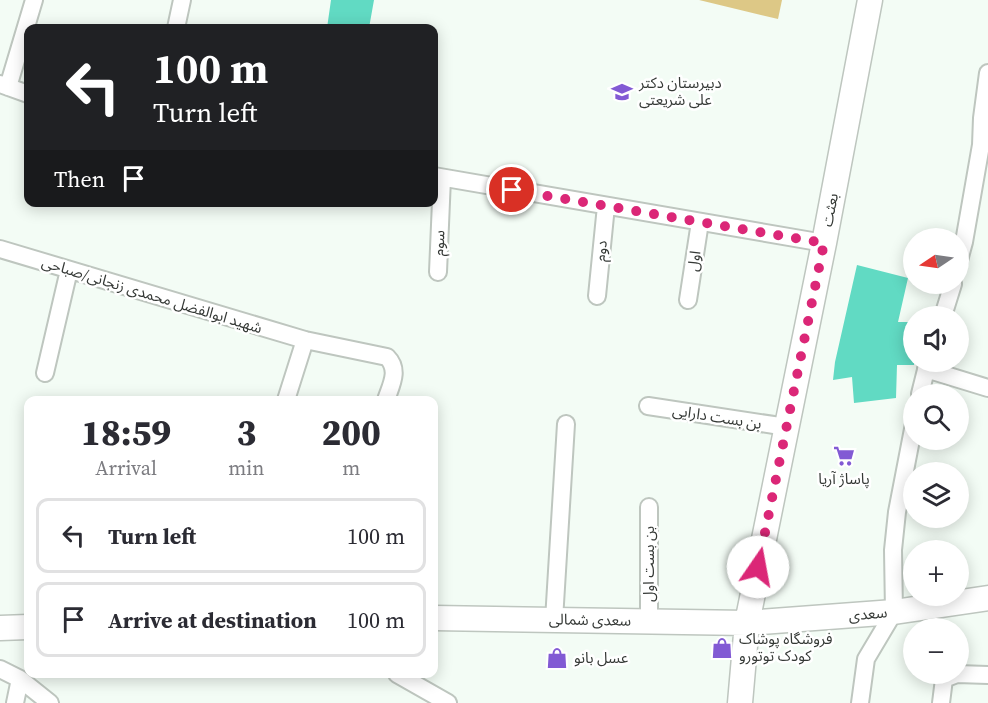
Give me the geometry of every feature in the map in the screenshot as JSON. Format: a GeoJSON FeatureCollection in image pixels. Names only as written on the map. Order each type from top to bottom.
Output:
{"type":"FeatureCollection","features":[{"type":"Feature","properties":{"kind":"main road","name":"بعثت"},"geometry":{"type":"LineString","coordinates":[[740,703],[747,623],[824,243],[870,0]]}},
{"type":"Feature","properties":{"kind":"main road","name":"سعدی"},"geometry":{"type":"LineString","coordinates":[[747,623],[894,612],[988,598]]}},
{"type":"Feature","properties":{"kind":"main road","name":"سعدی شمالی"},"geometry":{"type":"LineString","coordinates":[[438,618],[747,623]]}},
{"type":"Feature","properties":{"kind":"main road"},"geometry":{"type":"LineString","coordinates":[[0,628],[24,627]]}},
{"type":"Feature","properties":{"kind":"street"},"geometry":{"type":"LineString","coordinates":[[26,24],[34,0]]}},
{"type":"Feature","properties":{"kind":"street"},"geometry":{"type":"LineString","coordinates":[[177,24],[182,0]]}},
{"type":"Feature","properties":{"kind":"street"},"geometry":{"type":"LineString","coordinates":[[24,28],[4,85],[24,92]]}},
{"type":"Feature","properties":{"kind":"street"},"geometry":{"type":"LineString","coordinates":[[966,228],[981,145],[988,73]]}},
{"type":"Feature","properties":{"kind":"street"},"geometry":{"type":"LineString","coordinates":[[438,177],[824,243]]}},
{"type":"Feature","properties":{"kind":"street","name":"سوم"},"geometry":{"type":"LineString","coordinates":[[438,177],[438,272]]}},
{"type":"Feature","properties":{"kind":"street","name":"دوم"},"geometry":{"type":"LineString","coordinates":[[597,296],[606,206]]}},
{"type":"Feature","properties":{"kind":"street","name":"اول"},"geometry":{"type":"LineString","coordinates":[[688,300],[700,222]]}},
{"type":"Feature","properties":{"kind":"street","name":"شهید ابوالفضل محمدی زنجانی/صباحی"},"geometry":{"type":"LineString","coordinates":[[0,249],[305,340],[387,357],[393,363],[395,373],[387,396]]}},
{"type":"Feature","properties":{"kind":"street"},"geometry":{"type":"LineString","coordinates":[[45,373],[69,270]]}},
{"type":"Feature","properties":{"kind":"street"},"geometry":{"type":"LineString","coordinates":[[287,396],[305,340]]}},
{"type":"Feature","properties":{"kind":"street"},"geometry":{"type":"LineString","coordinates":[[946,372],[988,388]]}},
{"type":"Feature","properties":{"kind":"street","name":"بن بست دارایی"},"geometry":{"type":"LineString","coordinates":[[648,406],[787,427]]}},
{"type":"Feature","properties":{"kind":"street"},"geometry":{"type":"LineString","coordinates":[[554,620],[566,424]]}},
{"type":"Feature","properties":{"kind":"street"},"geometry":{"type":"LineString","coordinates":[[860,703],[866,659],[894,612],[893,550],[897,512],[909,450]]}},
{"type":"Feature","properties":{"kind":"street","name":"بن بست اول"},"geometry":{"type":"LineString","coordinates":[[648,622],[649,507]]}},
{"type":"Feature","properties":{"kind":"street"},"geometry":{"type":"LineString","coordinates":[[0,669],[20,679],[50,703]]}},
{"type":"Feature","properties":{"kind":"street"},"geometry":{"type":"LineString","coordinates":[[941,703],[944,679],[957,674],[988,675]]}},
{"type":"Feature","properties":{"kind":"street"},"geometry":{"type":"LineString","coordinates":[[404,678],[448,703]]}},
{"type":"Feature","properties":{"kind":"street"},"geometry":{"type":"LineString","coordinates":[[15,703],[20,679]]}},
{"type":"Feature","properties":{"kind":"shaded area"},"geometry":{"type":"Polygon","coordinates":[[[699,0],[782,0],[778,19],[699,0]]]}},
{"type":"Feature","properties":{"kind":"building"},"geometry":{"type":"Polygon","coordinates":[[[331,0],[374,0],[370,24],[328,24],[331,0]]]}},
{"type":"Feature","properties":{"kind":"building"},"geometry":{"type":"Polygon","coordinates":[[[857,265],[903,277],[904,294],[898,322],[903,322],[903,365],[897,365],[896,398],[854,403],[852,377],[833,380],[857,265]]]}},
{"type":"Feature","properties":{"kind":"place","name":"دبیرستان دکتر علی شریعتی"},"geometry":{"type":"Point","coordinates":[622,92]}},
{"type":"Feature","properties":{"kind":"place","name":"پاساژ آریا"},"geometry":{"type":"Point","coordinates":[844,456]}},
{"type":"Feature","properties":{"kind":"place","name":"فروشگاه پوشاک کودک توتورو"},"geometry":{"type":"Point","coordinates":[722,648]}},
{"type":"Feature","properties":{"kind":"place","name":"عسل بانو"},"geometry":{"type":"Point","coordinates":[557,658]}},
{"type":"Feature","properties":{"kind":"route"},"geometry":{"type":"LineString","coordinates":[[512,190],[824,243],[758,567]]}}]}
